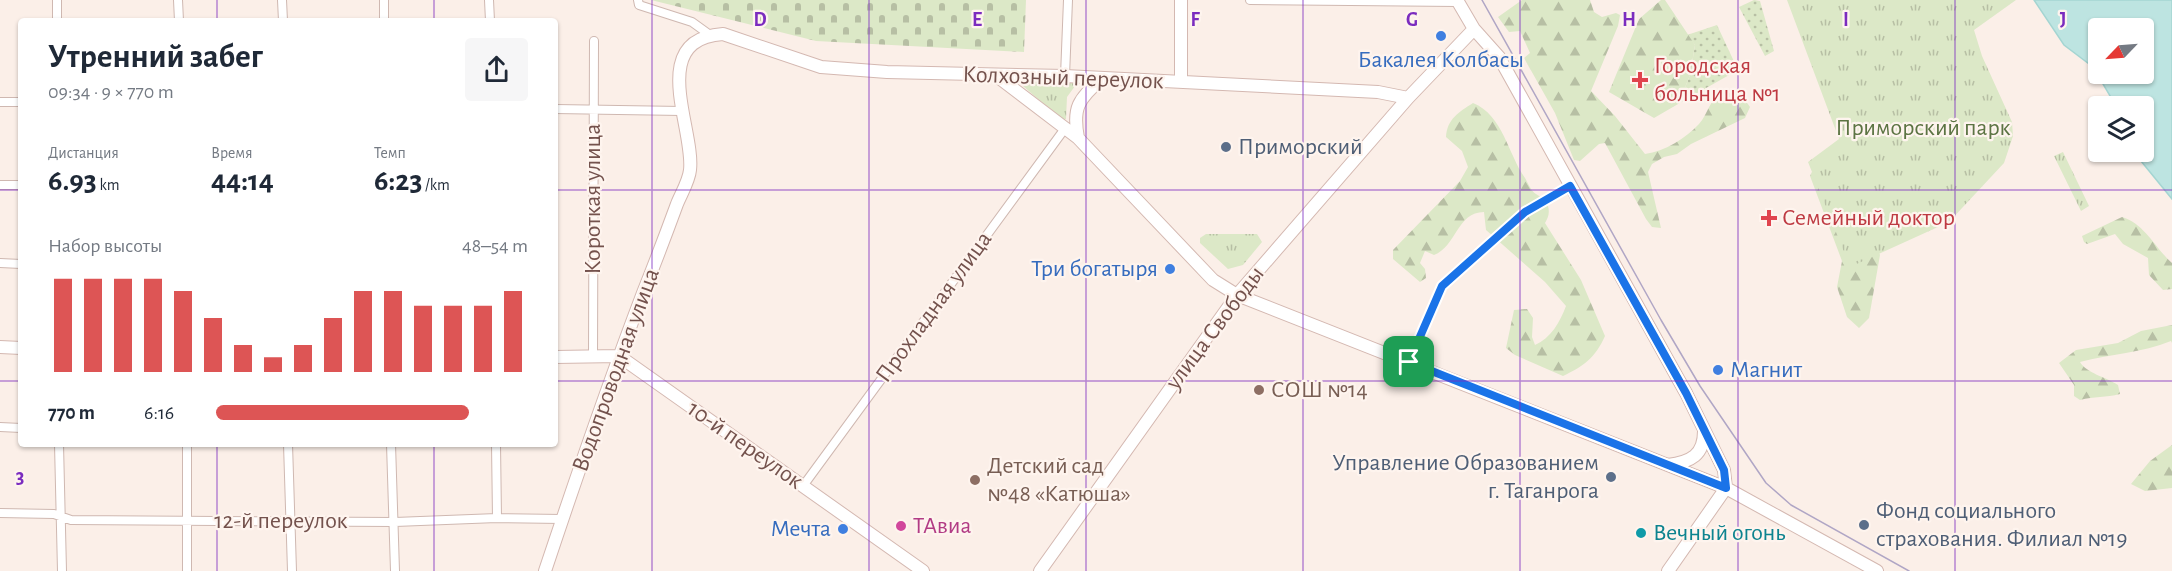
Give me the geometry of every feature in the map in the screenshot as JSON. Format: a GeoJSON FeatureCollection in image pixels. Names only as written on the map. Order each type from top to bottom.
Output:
{"type":"FeatureCollection","features":[{"type":"Feature","properties":{"kind":"main road"},"geometry":{"type":"LineString","coordinates":[[1181,0],[1181,82]]}},
{"type":"Feature","properties":{"kind":"main road"},"geometry":{"type":"LineString","coordinates":[[1457,1],[1474,29],[1499,57],[1704,428],[1724,470],[1726,488],[1668,571]]}},
{"type":"Feature","properties":{"kind":"main road","name":"улица Свободы"},"geometry":{"type":"LineString","coordinates":[[1040,571],[1237,295],[1408,98],[1474,29]]}},
{"type":"Feature","properties":{"kind":"main road","name":"Колхозный переулок"},"geometry":{"type":"LineString","coordinates":[[710,35],[723,34],[821,67],[998,77],[1065,76],[1378,92],[1408,98]]}},
{"type":"Feature","properties":{"kind":"main road"},"geometry":{"type":"LineString","coordinates":[[682,111],[680,66],[693,45],[710,35]]}},
{"type":"Feature","properties":{"kind":"main road"},"geometry":{"type":"LineString","coordinates":[[998,77],[1078,138],[1213,280],[1237,295],[1726,488],[1877,571]]}},
{"type":"Feature","properties":{"kind":"main road"},"geometry":{"type":"LineString","coordinates":[[1078,138],[1073,115],[1082,98],[1102,78]]}},
{"type":"Feature","properties":{"kind":"main road","name":"Водопроводная улица"},"geometry":{"type":"LineString","coordinates":[[545,571],[620,356],[690,170],[682,111]]}},
{"type":"Feature","properties":{"kind":"main road"},"geometry":{"type":"LineString","coordinates":[[0,347],[18,348]]}},
{"type":"Feature","properties":{"kind":"main road"},"geometry":{"type":"LineString","coordinates":[[558,357],[620,356]]}},
{"type":"Feature","properties":{"kind":"main road","name":"10-й переулок"},"geometry":{"type":"LineString","coordinates":[[620,356],[923,571]]}},
{"type":"Feature","properties":{"kind":"main road"},"geometry":{"type":"LineString","coordinates":[[1667,465],[1683,463],[1698,455],[1704,443],[1704,428]]}},
{"type":"Feature","properties":{"kind":"street"},"geometry":{"type":"LineString","coordinates":[[57,0],[57,18]]}},
{"type":"Feature","properties":{"kind":"street"},"geometry":{"type":"LineString","coordinates":[[178,0],[179,18]]}},
{"type":"Feature","properties":{"kind":"street"},"geometry":{"type":"LineString","coordinates":[[282,0],[283,18]]}},
{"type":"Feature","properties":{"kind":"street"},"geometry":{"type":"LineString","coordinates":[[384,0],[384,18]]}},
{"type":"Feature","properties":{"kind":"street"},"geometry":{"type":"LineString","coordinates":[[489,0],[490,18]]}},
{"type":"Feature","properties":{"kind":"street"},"geometry":{"type":"LineString","coordinates":[[638,0],[639,5],[692,22],[710,35]]}},
{"type":"Feature","properties":{"kind":"street"},"geometry":{"type":"LineString","coordinates":[[1065,76],[1068,0]]}},
{"type":"Feature","properties":{"kind":"street"},"geometry":{"type":"LineString","coordinates":[[1250,0],[1457,1]]}},
{"type":"Feature","properties":{"kind":"street","name":"Короткая улица"},"geometry":{"type":"LineString","coordinates":[[593,357],[594,41]]}},
{"type":"Feature","properties":{"kind":"street"},"geometry":{"type":"LineString","coordinates":[[0,102],[18,102]]}},
{"type":"Feature","properties":{"kind":"street"},"geometry":{"type":"LineString","coordinates":[[558,110],[682,111]]}},
{"type":"Feature","properties":{"kind":"street","name":"Прохладная улица"},"geometry":{"type":"LineString","coordinates":[[803,486],[1066,128]]}},
{"type":"Feature","properties":{"kind":"street"},"geometry":{"type":"LineString","coordinates":[[0,185],[18,185]]}},
{"type":"Feature","properties":{"kind":"street"},"geometry":{"type":"LineString","coordinates":[[1409,362],[1442,286],[1525,212],[1570,186]]}},
{"type":"Feature","properties":{"kind":"street"},"geometry":{"type":"LineString","coordinates":[[0,263],[18,264]]}},
{"type":"Feature","properties":{"kind":"street"},"geometry":{"type":"LineString","coordinates":[[0,427],[18,428]]}},
{"type":"Feature","properties":{"kind":"street"},"geometry":{"type":"LineString","coordinates":[[59,447],[62,571]]}},
{"type":"Feature","properties":{"kind":"street"},"geometry":{"type":"LineString","coordinates":[[187,447],[187,571]]}},
{"type":"Feature","properties":{"kind":"street"},"geometry":{"type":"LineString","coordinates":[[288,447],[292,571]]}},
{"type":"Feature","properties":{"kind":"street"},"geometry":{"type":"LineString","coordinates":[[392,447],[395,571]]}},
{"type":"Feature","properties":{"kind":"street"},"geometry":{"type":"LineString","coordinates":[[496,447],[497,518]]}},
{"type":"Feature","properties":{"kind":"street","name":"12-й переулок"},"geometry":{"type":"LineString","coordinates":[[0,513],[62,516],[71,520],[395,522],[497,518],[562,519]]}},
{"type":"Feature","properties":{"kind":"green space"},"geometry":{"type":"Polygon","coordinates":[[[651,0],[1026,0],[1024,52],[816,41],[651,0]]]}},
{"type":"Feature","properties":{"kind":"green space"},"geometry":{"type":"Polygon","coordinates":[[[1522,0],[1590,0],[1594,12],[1602,17],[1616,13],[1620,15],[1618,26],[1591,91],[1615,116],[1645,154],[1674,144],[1687,135],[1699,124],[1713,100],[1721,93],[1740,93],[1750,107],[1745,118],[1691,144],[1677,154],[1664,157],[1652,164],[1648,172],[1661,228],[1652,227],[1646,219],[1605,143],[1599,144],[1580,161],[1574,160],[1555,113],[1524,58],[1530,53],[1520,31],[1509,32],[1498,17],[1522,0]]]}},
{"type":"Feature","properties":{"kind":"green space"},"geometry":{"type":"Polygon","coordinates":[[[1661,0],[1665,0],[1695,45],[1690,75],[1684,90],[1685,100],[1654,118],[1609,92],[1639,19],[1661,0]]]}},
{"type":"Feature","properties":{"kind":"green space"},"geometry":{"type":"Polygon","coordinates":[[[1754,0],[1760,1],[1774,51],[1765,56],[1739,7],[1754,0]]]}},
{"type":"Feature","properties":{"kind":"green space","name":"Приморский парк"},"geometry":{"type":"Polygon","coordinates":[[[1787,0],[2016,0],[1974,30],[1982,56],[2012,122],[2013,136],[2004,163],[1949,222],[1850,267],[1808,162],[1839,139],[1787,0]]]}},
{"type":"Feature","properties":{"kind":"green space"},"geometry":{"type":"Polygon","coordinates":[[[1717,25],[1738,70],[1685,100],[1684,90],[1690,75],[1695,45],[1687,35],[1717,25]]]}},
{"type":"Feature","properties":{"kind":"green space"},"geometry":{"type":"Polygon","coordinates":[[[1028,79],[1078,82],[1067,97],[1066,119],[1062,120],[1023,86],[1028,79]]]}},
{"type":"Feature","properties":{"kind":"green space"},"geometry":{"type":"Polygon","coordinates":[[[1473,103],[1491,116],[1531,189],[1546,201],[1549,213],[1545,223],[1581,280],[1605,336],[1588,360],[1563,376],[1515,355],[1506,348],[1514,310],[1527,309],[1533,318],[1532,337],[1535,345],[1554,329],[1566,306],[1545,282],[1486,230],[1484,212],[1475,214],[1462,223],[1441,251],[1434,255],[1425,251],[1420,263],[1425,269],[1426,278],[1420,282],[1393,259],[1393,250],[1460,181],[1468,167],[1462,151],[1446,137],[1451,121],[1473,103]]]}},
{"type":"Feature","properties":{"kind":"green space"},"geometry":{"type":"Polygon","coordinates":[[[2063,152],[2089,206],[2081,211],[2054,156],[2063,152]]]}},
{"type":"Feature","properties":{"kind":"green space"},"geometry":{"type":"Polygon","coordinates":[[[1816,163],[1869,227],[1880,255],[1869,318],[1859,328],[1847,317],[1837,287],[1842,261],[1810,176],[1816,163]]]}},
{"type":"Feature","properties":{"kind":"green space"},"geometry":{"type":"Polygon","coordinates":[[[2122,217],[2137,225],[2172,263],[2172,289],[2163,290],[2149,275],[2148,258],[2123,244],[2115,234],[2087,244],[2084,242],[2082,236],[2122,217]]]}},
{"type":"Feature","properties":{"kind":"green space"},"geometry":{"type":"Polygon","coordinates":[[[1206,234],[1257,234],[1262,242],[1243,265],[1228,269],[1200,243],[1200,238],[1206,234]]]}},
{"type":"Feature","properties":{"kind":"green space"},"geometry":{"type":"Polygon","coordinates":[[[2172,325],[2172,343],[2171,341],[2149,348],[2080,362],[2091,372],[2118,385],[2120,394],[2080,400],[2074,396],[2074,385],[2059,363],[2076,350],[2118,343],[2141,331],[2172,325]]]}},
{"type":"Feature","properties":{"kind":"green space"},"geometry":{"type":"Polygon","coordinates":[[[2172,445],[2172,488],[2145,491],[2131,484],[2150,461],[2172,445]]]}},
{"type":"Feature","properties":{"kind":"water"},"geometry":{"type":"Polygon","coordinates":[[[2034,0],[2172,0],[2172,199],[2142,162],[2154,162],[2154,96],[2110,96],[2103,84],[2154,84],[2154,18],[2088,18],[2088,63],[2064,45],[2034,0]]]}},
{"type":"Feature","properties":{"kind":"tram line"},"geometry":{"type":"LineString","coordinates":[[1482,0],[1661,320],[1700,386],[1766,483],[1791,505],[1909,571]]}},
{"type":"Feature","properties":{"kind":"place","name":"Бакалея Колбасы"},"geometry":{"type":"Point","coordinates":[1441,36]}},
{"type":"Feature","properties":{"kind":"place","name":"Городская больница №1"},"geometry":{"type":"Point","coordinates":[1640,80]}},
{"type":"Feature","properties":{"kind":"place","name":"Приморский"},"geometry":{"type":"Point","coordinates":[1226,147]}},
{"type":"Feature","properties":{"kind":"place","name":"Семейный доктор"},"geometry":{"type":"Point","coordinates":[1769,218]}},
{"type":"Feature","properties":{"kind":"place","name":"Три богатыря"},"geometry":{"type":"Point","coordinates":[1170,269]}},
{"type":"Feature","properties":{"kind":"place","name":"Магнит"},"geometry":{"type":"Point","coordinates":[1718,370]}},
{"type":"Feature","properties":{"kind":"place","name":"СОШ №14"},"geometry":{"type":"Point","coordinates":[1259,390]}},
{"type":"Feature","properties":{"kind":"place","name":"Управление Образованием г. Таганрога"},"geometry":{"type":"Point","coordinates":[1611,477]}},
{"type":"Feature","properties":{"kind":"place","name":"Детский сад №48 «Катюша»"},"geometry":{"type":"Point","coordinates":[975,480]}},
{"type":"Feature","properties":{"kind":"place","name":"Фонд социального страхования. Филиал №19"},"geometry":{"type":"Point","coordinates":[1864,525]}},
{"type":"Feature","properties":{"kind":"place","name":"ТАвиа"},"geometry":{"type":"Point","coordinates":[901,526]}},
{"type":"Feature","properties":{"kind":"place","name":"Мечта"},"geometry":{"type":"Point","coordinates":[843,529]}},
{"type":"Feature","properties":{"kind":"place","name":"Вечный огонь"},"geometry":{"type":"Point","coordinates":[1641,533]}},
{"type":"Feature","properties":{"kind":"route"},"geometry":{"type":"LineString","coordinates":[[1570,186],[1686,393],[1724,470],[1726,488],[1662,463],[1409,362],[1442,286],[1525,212],[1570,186]]}}]}
